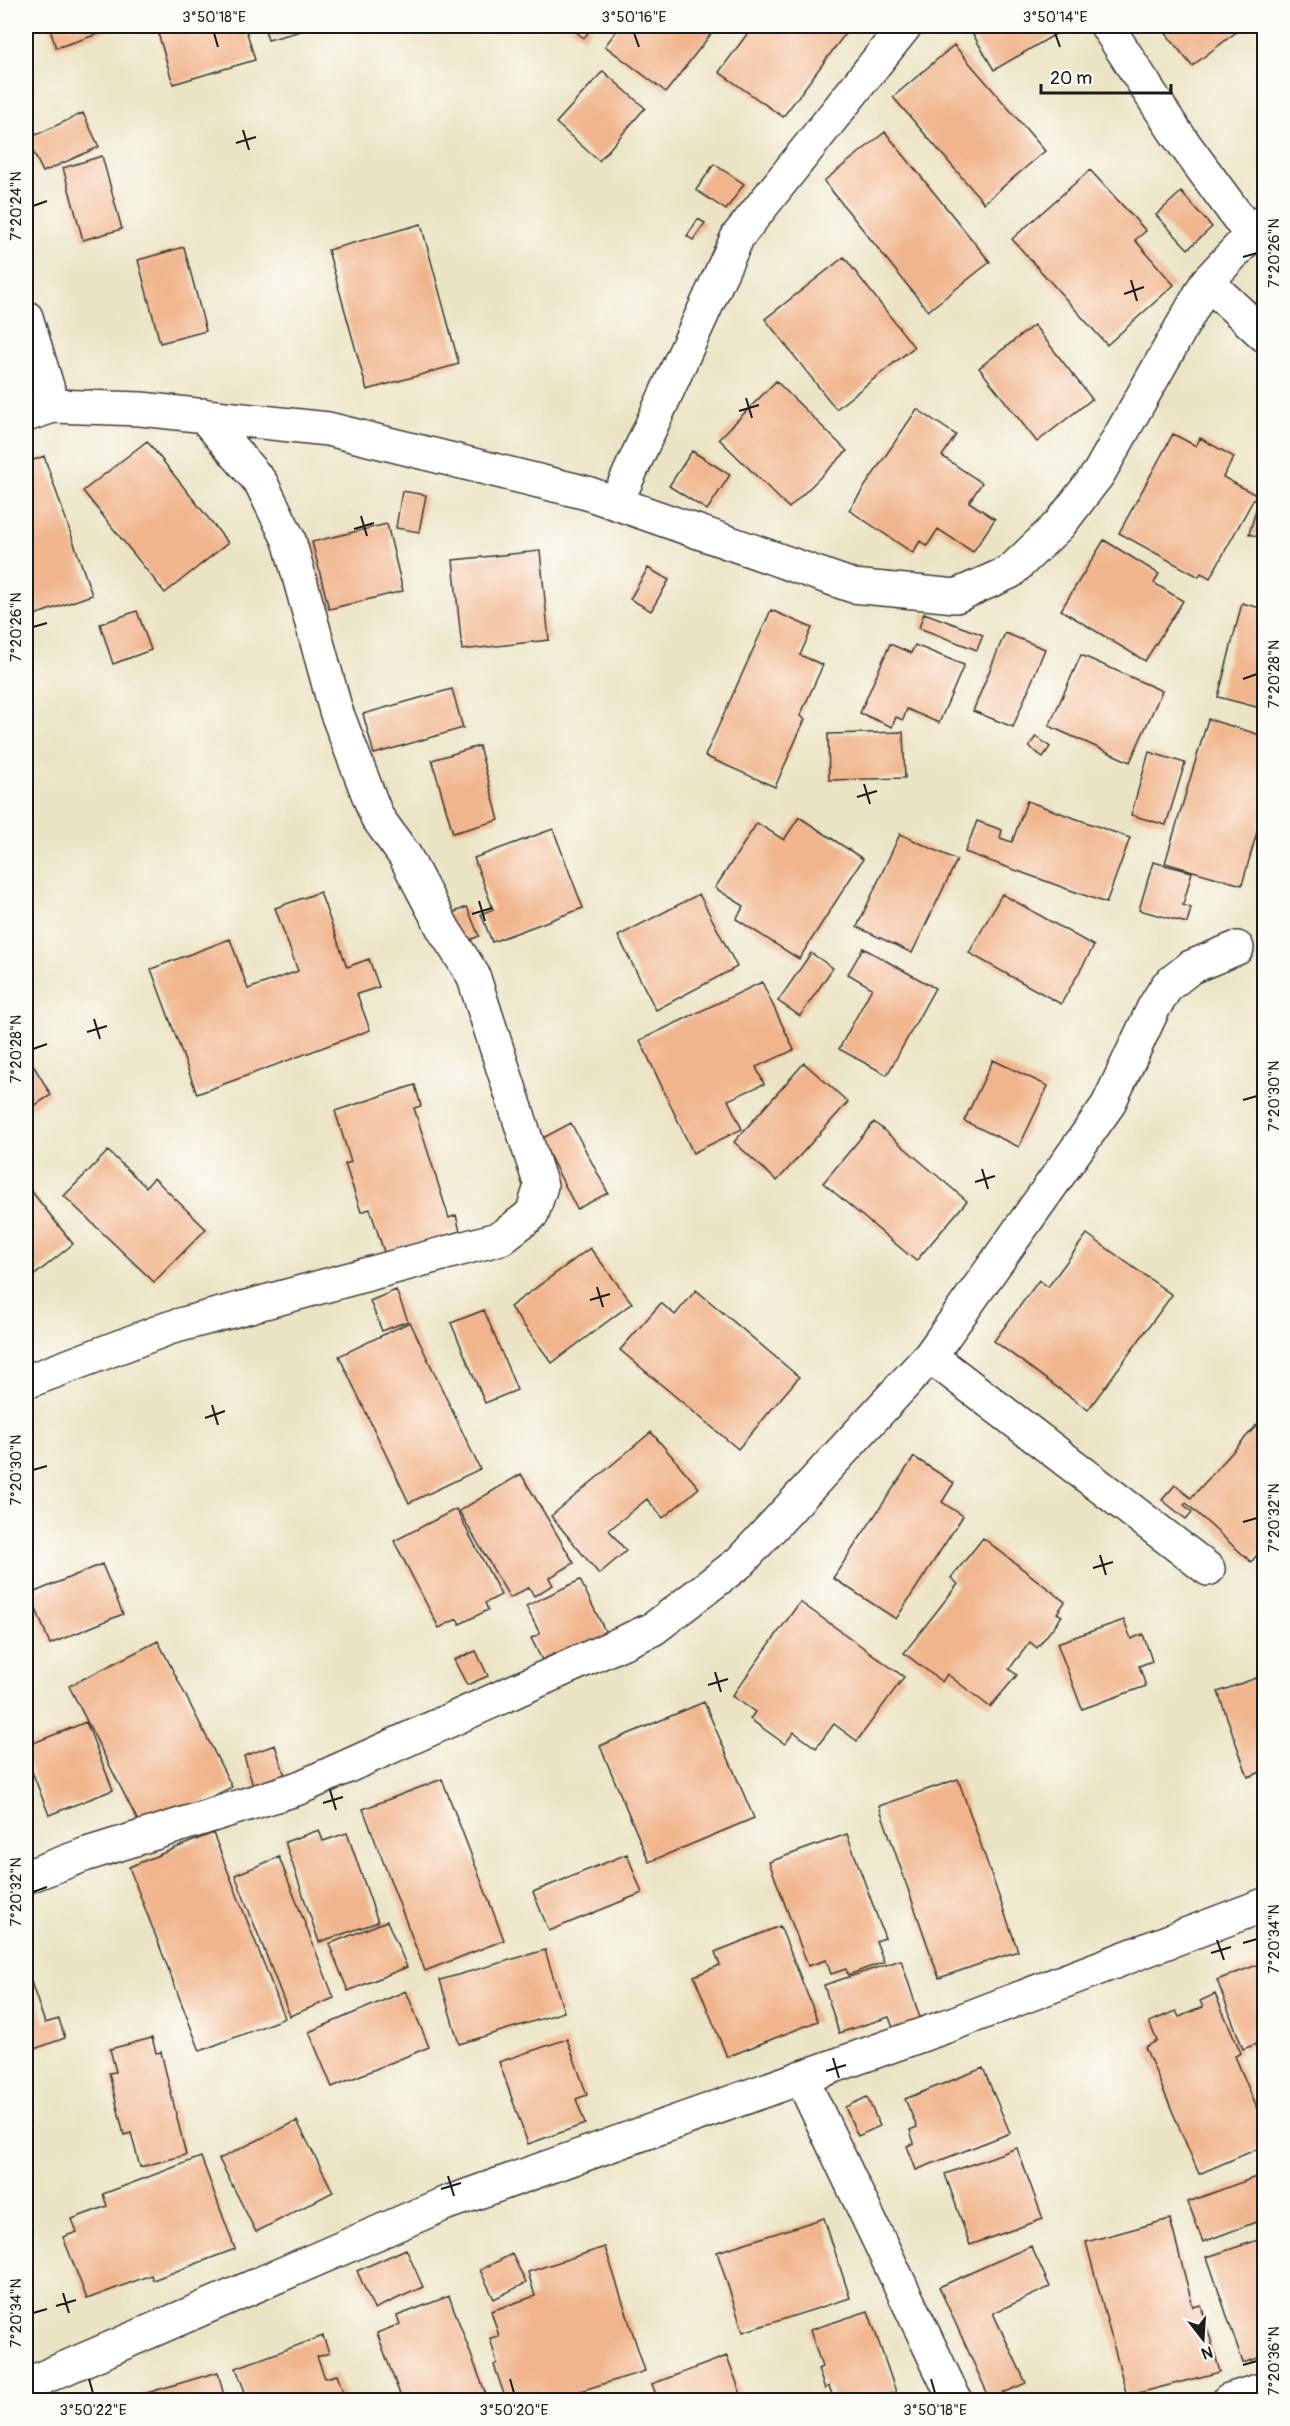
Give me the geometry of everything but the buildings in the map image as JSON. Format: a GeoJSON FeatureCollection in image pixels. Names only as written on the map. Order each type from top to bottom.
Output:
{"type":"FeatureCollection","features":[{"type":"Feature","properties":{"kind":"street"},"geometry":{"type":"LineString","coordinates":[[616,503],[738,236],[905,26]]}},
{"type":"Feature","properties":{"kind":"street"},"geometry":{"type":"LineString","coordinates":[[26,317],[39,410],[141,409],[328,429],[587,493],[853,586],[956,596],[1010,572],[1060,524],[1099,473],[1207,282],[1258,228],[1174,130],[1107,26]]}},
{"type":"Feature","properties":{"kind":"street"},"geometry":{"type":"LineString","coordinates":[[1207,282],[1264,335]]}},
{"type":"Feature","properties":{"kind":"street"},"geometry":{"type":"LineString","coordinates":[[26,1382],[170,1328],[501,1238],[532,1214],[541,1186],[473,975],[444,930],[405,856],[377,817],[336,711],[289,540],[261,483],[203,416]]}},
{"type":"Feature","properties":{"kind":"street"},"geometry":{"type":"LineString","coordinates":[[26,1877],[84,1855],[299,1788],[652,1629],[740,1562],[930,1356],[1108,1105],[1154,1007],[1167,986],[1191,967],[1237,948]]}},
{"type":"Feature","properties":{"kind":"street"},"geometry":{"type":"LineString","coordinates":[[930,1356],[1209,1569]]}},
{"type":"Feature","properties":{"kind":"street"},"geometry":{"type":"LineString","coordinates":[[26,2385],[444,2204],[947,2026],[1264,1905]]}},
{"type":"Feature","properties":{"kind":"street"},"geometry":{"type":"LineString","coordinates":[[801,2076],[955,2400]]}},
{"type":"Feature","properties":{"kind":"street"},"geometry":{"type":"LineString","coordinates":[[1229,2400],[1264,2389]]}}]}
